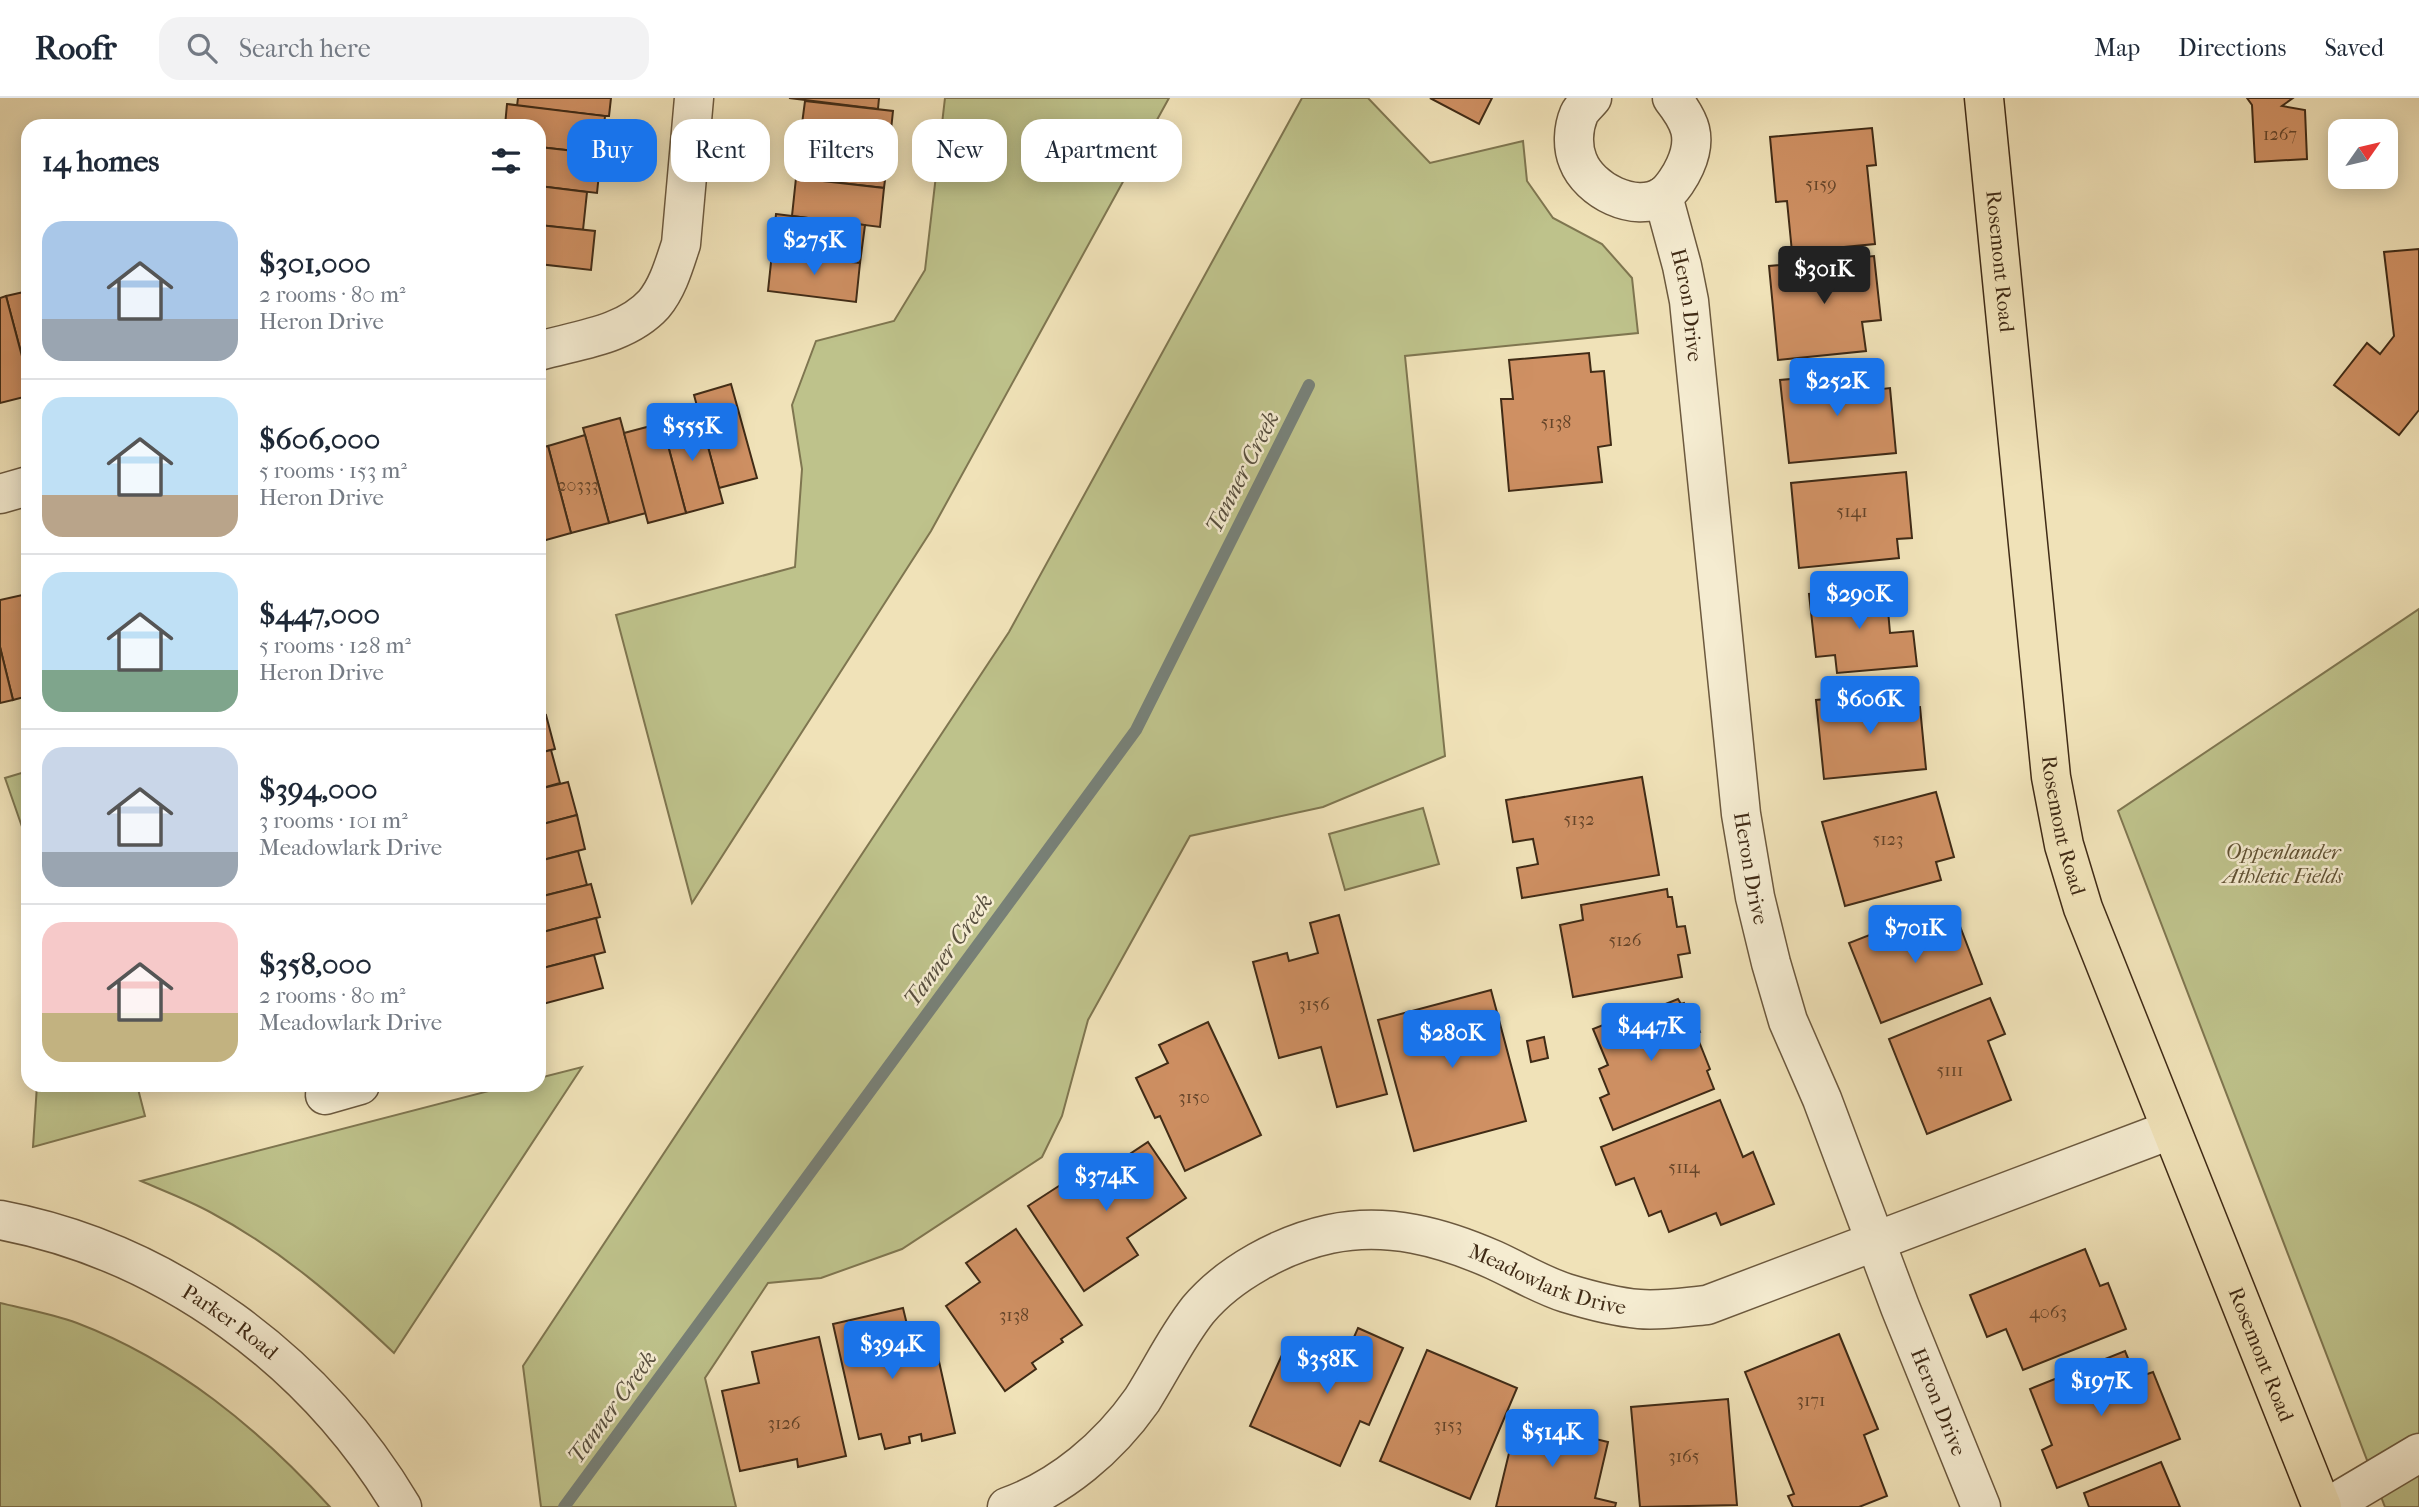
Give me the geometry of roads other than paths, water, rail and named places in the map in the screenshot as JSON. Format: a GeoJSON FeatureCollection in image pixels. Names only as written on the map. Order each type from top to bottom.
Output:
{"type":"FeatureCollection","features":[{"type":"Feature","properties":{"kind":"main road","name":"Rosemont Road"},"geometry":{"type":"LineString","coordinates":[[1984,98],[2051,777],[2063,845],[2083,908],[2322,1507]]}},
{"type":"Feature","properties":{"kind":"street"},"geometry":{"type":"LineString","coordinates":[[546,349],[622,328],[653,304],[663,289],[675,265],[681,244],[694,98]]}},
{"type":"Feature","properties":{"kind":"street"},"geometry":{"type":"LineString","coordinates":[[1592,98],[1579,113],[1573,138],[1578,162],[1591,180],[1609,193],[1628,201],[1644,202],[1663,196],[1681,175],[1691,152],[1691,132],[1686,115],[1672,98]]}},
{"type":"Feature","properties":{"kind":"street","name":"Heron Drive"},"geometry":{"type":"LineString","coordinates":[[1663,196],[1689,301],[1746,855],[1771,962],[1788,1021],[1822,1099],[1981,1507]]}},
{"type":"Feature","properties":{"kind":"street"},"geometry":{"type":"LineString","coordinates":[[0,494],[21,487]]}},
{"type":"Feature","properties":{"kind":"street","name":"Meadowlark Drive"},"geometry":{"type":"LineString","coordinates":[[1007,1507],[1060,1481],[1109,1438],[1141,1401],[1199,1309],[1220,1289],[1267,1259],[1328,1235],[1359,1230],[1402,1231],[1448,1241],[1564,1292],[1638,1309],[1707,1305],[2170,1130]]}},
{"type":"Feature","properties":{"kind":"street","name":"Parker Road"},"geometry":{"type":"LineString","coordinates":[[0,1220],[76,1239],[167,1278],[231,1320],[261,1343],[326,1403],[353,1435],[401,1507]]}},
{"type":"Feature","properties":{"kind":"street"},"geometry":{"type":"LineString","coordinates":[[2328,1507],[2419,1453]]}},
{"type":"Feature","properties":{"kind":"waterway","name":"Tanner Creek"},"geometry":{"type":"LineString","coordinates":[[564,1507],[1136,730],[1309,385]]}},
{"type":"Feature","properties":{"kind":"park label","name":"Oppenlander Athletic Fields"},"geometry":{"type":"Point","coordinates":[2283,864]}}]}
